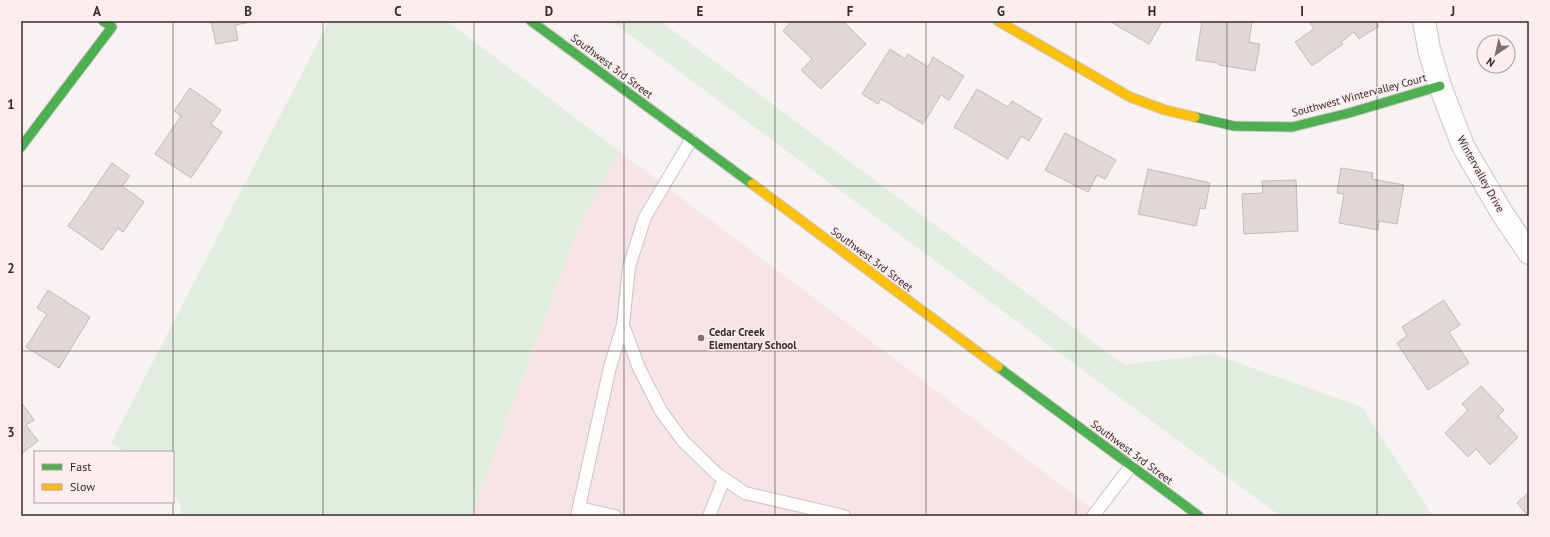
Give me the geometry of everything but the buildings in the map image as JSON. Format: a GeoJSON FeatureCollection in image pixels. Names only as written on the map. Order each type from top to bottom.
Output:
{"type":"FeatureCollection","features":[{"type":"Feature","properties":{"kind":"main road"},"geometry":{"type":"LineString","coordinates":[[21,147],[112,27],[103,21]]}},
{"type":"Feature","properties":{"kind":"main road","name":"Southwest 3rd Street"},"geometry":{"type":"LineString","coordinates":[[531,21],[1199,516]]}},
{"type":"Feature","properties":{"kind":"main road","name":"Southwest Wintervalley Court"},"geometry":{"type":"LineString","coordinates":[[998,21],[1130,98],[1165,110],[1234,126],[1292,127],[1348,113],[1440,86]]}},
{"type":"Feature","properties":{"kind":"street","name":"Wintervalley Drive"},"geometry":{"type":"LineString","coordinates":[[1424,21],[1429,49],[1440,86],[1463,146],[1502,213],[1529,253]]}},
{"type":"Feature","properties":{"kind":"lane"},"geometry":{"type":"LineString","coordinates":[[615,516],[578,512],[610,367],[623,325],[630,268],[644,217],[692,140]]}},
{"type":"Feature","properties":{"kind":"lane"},"geometry":{"type":"LineString","coordinates":[[623,325],[639,368],[661,411],[683,441],[724,479],[745,493],[844,516]]}},
{"type":"Feature","properties":{"kind":"lane"},"geometry":{"type":"LineString","coordinates":[[1093,516],[1131,466]]}},
{"type":"Feature","properties":{"kind":"lane"},"geometry":{"type":"LineString","coordinates":[[709,516],[724,479]]}},
{"type":"Feature","properties":{"kind":"shaded area","name":"Cedar Creek Elementary School"},"geometry":{"type":"Polygon","coordinates":[[[619,151],[1102,516],[471,516],[579,226],[619,151]]]}},
{"type":"Feature","properties":{"kind":"green space"},"geometry":{"type":"Polygon","coordinates":[[[329,21],[447,21],[619,151],[579,226],[471,516],[182,516],[179,501],[174,496],[174,451],[123,451],[111,443],[329,21]]]}},
{"type":"Feature","properties":{"kind":"green space"},"geometry":{"type":"Polygon","coordinates":[[[611,21],[660,21],[1124,365],[1213,354],[1362,407],[1433,516],[1280,516],[611,21]]]}},
{"type":"Feature","properties":{"kind":"traffic: fast"},"geometry":{"type":"LineString","coordinates":[[21,147],[112,27],[103,21]]}},
{"type":"Feature","properties":{"kind":"traffic: fast"},"geometry":{"type":"LineString","coordinates":[[531,21],[752,184]]}},
{"type":"Feature","properties":{"kind":"traffic: fast"},"geometry":{"type":"LineString","coordinates":[[1195,117],[1234,126],[1292,127],[1349,113],[1440,86]]}},
{"type":"Feature","properties":{"kind":"traffic: fast"},"geometry":{"type":"LineString","coordinates":[[998,367],[1199,516]]}},
{"type":"Feature","properties":{"kind":"traffic: slow"},"geometry":{"type":"LineString","coordinates":[[998,21],[1130,97],[1165,110],[1195,117]]}},
{"type":"Feature","properties":{"kind":"traffic: slow"},"geometry":{"type":"LineString","coordinates":[[752,184],[998,367]]}},
{"type":"Feature","properties":{"kind":"place","name":"Cedar Creek Elementary School"},"geometry":{"type":"Point","coordinates":[701,338]}}]}
